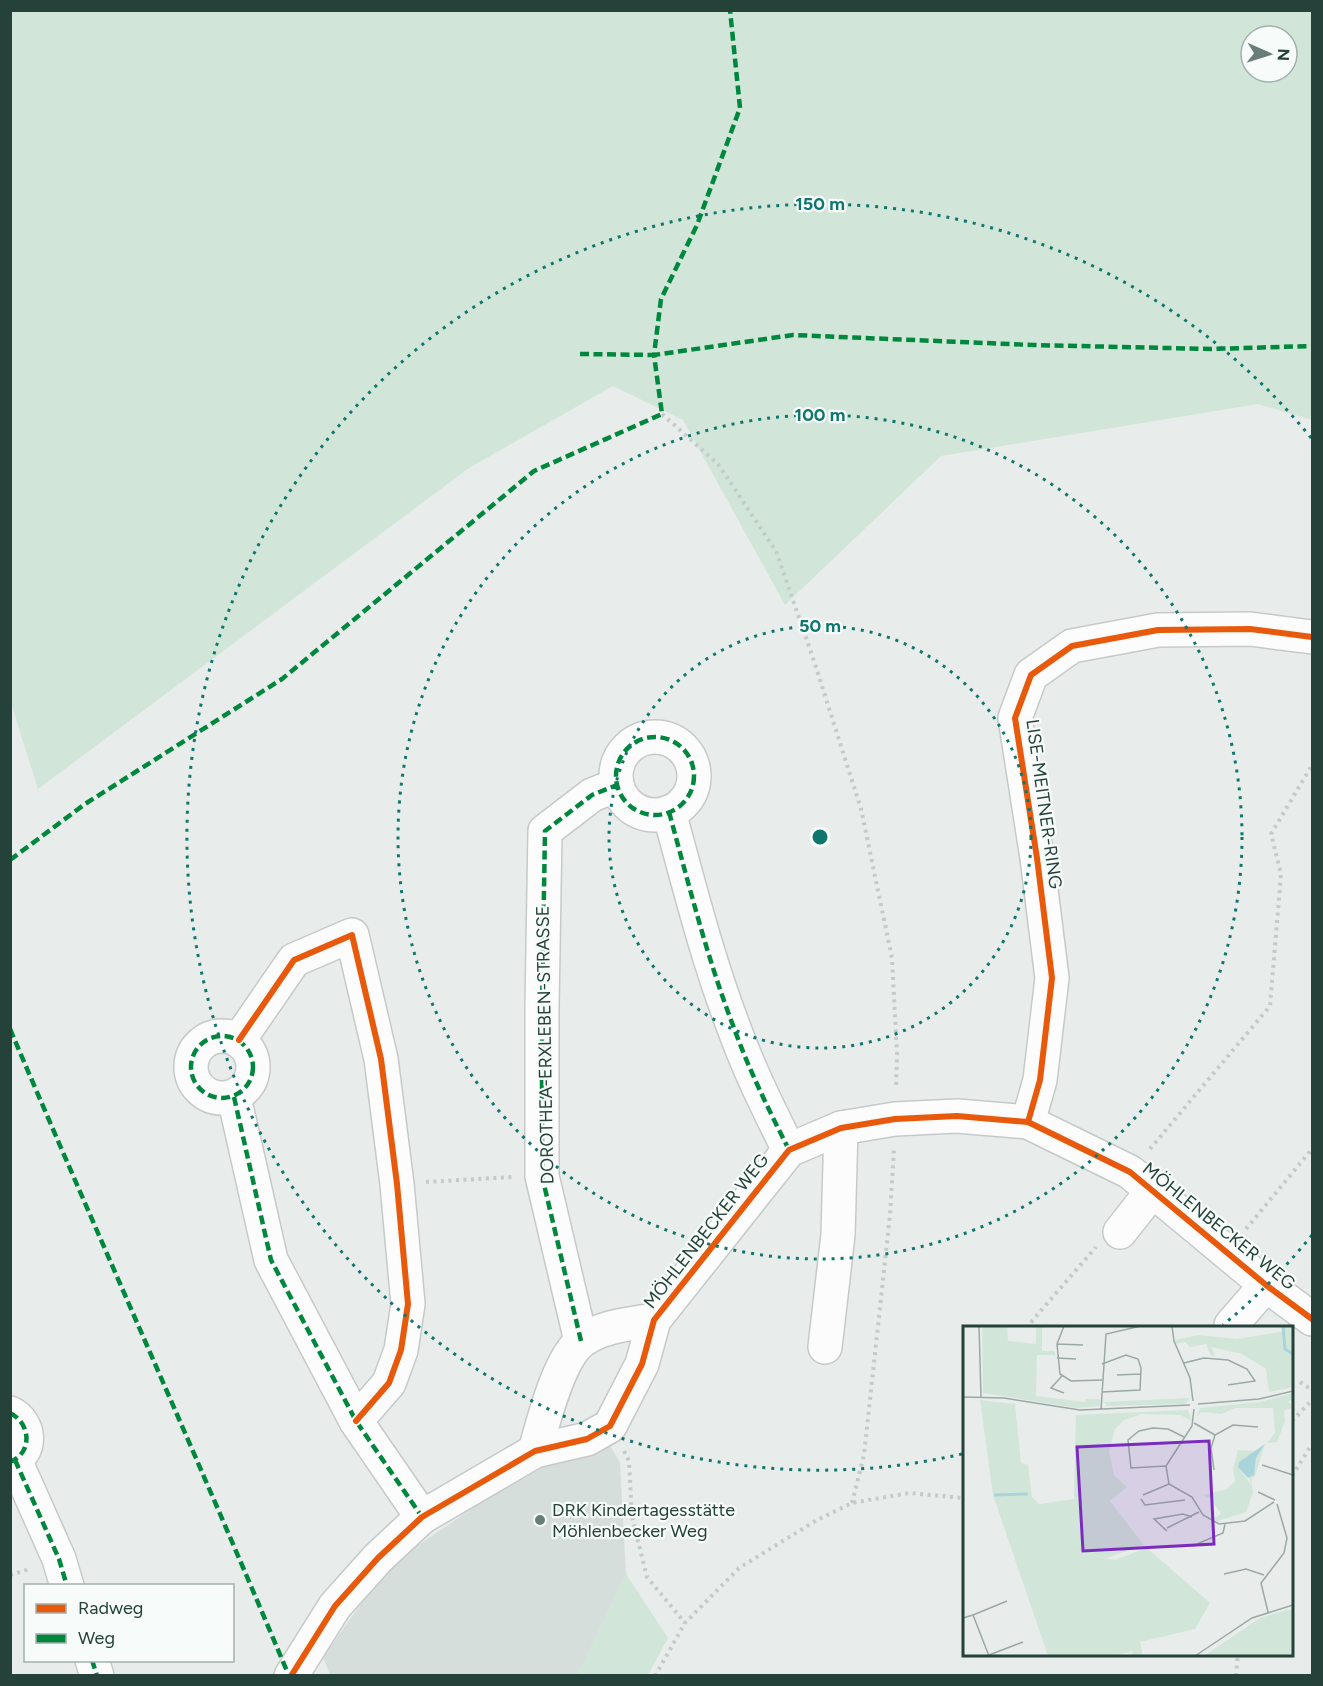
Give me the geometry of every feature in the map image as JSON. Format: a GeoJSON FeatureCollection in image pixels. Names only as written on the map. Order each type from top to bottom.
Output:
{"type":"FeatureCollection","features":[{"type":"Feature","properties":{"kind":"street","name":"LISE-MEITNER-RING"},"geometry":{"type":"LineString","coordinates":[[1028,1122],[1040,1080],[1052,978],[1037,858],[1015,718],[1031,675],[1072,646],[1158,630],[1250,629],[1312,637]]}},
{"type":"Feature","properties":{"kind":"street"},"geometry":{"type":"LineString","coordinates":[[651,736],[664,737],[676,742],[689,757],[694,776],[693,789],[686,800],[669,812],[654,815],[630,806],[622,797],[617,785],[616,772],[619,759],[627,748],[638,740],[651,736]]}},
{"type":"Feature","properties":{"kind":"street","name":"DOROTHEA-ERXLEBEN-STRASSE"},"geometry":{"type":"LineString","coordinates":[[581,1341],[542,1176],[544,831],[592,795],[617,785]]}},
{"type":"Feature","properties":{"kind":"street"},"geometry":{"type":"LineString","coordinates":[[669,812],[700,928],[734,1028],[759,1090],[789,1150]]}},
{"type":"Feature","properties":{"kind":"street"},"geometry":{"type":"LineString","coordinates":[[239,1040],[294,960],[352,934],[381,1059],[397,1184],[408,1304],[401,1350],[389,1383],[356,1421]]}},
{"type":"Feature","properties":{"kind":"street"},"geometry":{"type":"LineString","coordinates":[[220,1036],[239,1040],[246,1047],[254,1065],[249,1084],[234,1097],[212,1098],[196,1084],[191,1074],[194,1053],[210,1038],[220,1036]]}},
{"type":"Feature","properties":{"kind":"street"},"geometry":{"type":"LineString","coordinates":[[234,1097],[271,1260],[356,1421],[422,1517]]}},
{"type":"Feature","properties":{"kind":"street","name":"MÖHLENBECKER WEG"},"geometry":{"type":"LineString","coordinates":[[610,1426],[642,1364],[654,1320],[789,1150],[841,1128],[895,1119],[957,1116],[1028,1122],[1142,1181],[1266,1285],[1312,1319]]}},
{"type":"Feature","properties":{"kind":"street"},"geometry":{"type":"LineString","coordinates":[[825,1347],[838,1235],[841,1128]]}},
{"type":"Feature","properties":{"kind":"street"},"geometry":{"type":"LineString","coordinates":[[1108,1239],[1142,1181]]}},
{"type":"Feature","properties":{"kind":"street"},"geometry":{"type":"LineString","coordinates":[[1231,1325],[1266,1285]]}},
{"type":"Feature","properties":{"kind":"street","name":"MÖHLENBECKER WEG"},"geometry":{"type":"LineString","coordinates":[[581,1341],[612,1327],[654,1320]]}},
{"type":"Feature","properties":{"kind":"street"},"geometry":{"type":"LineString","coordinates":[[535,1450],[551,1393],[565,1363],[581,1341]]}},
{"type":"Feature","properties":{"kind":"street"},"geometry":{"type":"LineString","coordinates":[[10,1413],[21,1420],[27,1437],[26,1446],[13,1461],[59,1559],[67,1584]]}},
{"type":"Feature","properties":{"kind":"street"},"geometry":{"type":"LineString","coordinates":[[291,1676],[335,1606],[378,1558],[422,1517],[535,1450],[587,1439],[610,1426]]}},
{"type":"Feature","properties":{"kind":"path"},"geometry":{"type":"LineString","coordinates":[[662,414],[718,464],[776,552],[814,661],[861,809],[892,958],[897,1054],[890,1215],[864,1455],[852,1503]]}},
{"type":"Feature","properties":{"kind":"path"},"geometry":{"type":"LineString","coordinates":[[1142,1181],[1270,1006],[1281,874],[1271,834],[1312,765]]}},
{"type":"Feature","properties":{"kind":"path"},"geometry":{"type":"LineString","coordinates":[[1227,1252],[1312,1149]]}},
{"type":"Feature","properties":{"kind":"path"},"geometry":{"type":"LineString","coordinates":[[397,1184],[542,1176]]}},
{"type":"Feature","properties":{"kind":"path"},"geometry":{"type":"LineString","coordinates":[[1028,1326],[1108,1239]]}},
{"type":"Feature","properties":{"kind":"path"},"geometry":{"type":"LineString","coordinates":[[1300,1382],[1312,1390]]}},
{"type":"Feature","properties":{"kind":"path"},"geometry":{"type":"LineString","coordinates":[[1293,1420],[1312,1400]]}},
{"type":"Feature","properties":{"kind":"path"},"geometry":{"type":"LineString","coordinates":[[610,1426],[630,1461],[632,1517],[647,1577],[684,1623]]}},
{"type":"Feature","properties":{"kind":"path"},"geometry":{"type":"LineString","coordinates":[[1293,1474],[1312,1444]]}},
{"type":"Feature","properties":{"kind":"path"},"geometry":{"type":"LineString","coordinates":[[655,1676],[684,1623],[739,1568],[817,1520],[852,1503],[909,1493],[963,1498]]}},
{"type":"Feature","properties":{"kind":"path"},"geometry":{"type":"LineString","coordinates":[[1236,1676],[1238,1656]]}},
{"type":"Feature","properties":{"kind":"shaded area","name":"DRK Kindertagesstätte Möhlenbecker Weg"},"geometry":{"type":"Polygon","coordinates":[[[604,1436],[620,1462],[626,1574],[579,1674],[330,1675],[323,1657],[388,1566],[524,1473],[604,1436]]]}},
{"type":"Feature","properties":{"kind":"green space"},"geometry":{"type":"Polygon","coordinates":[[[10,11],[1312,11],[1312,420],[1258,404],[941,456],[785,605],[683,420],[613,386],[469,468],[38,789],[10,700],[10,11]]]}},
{"type":"Feature","properties":{"kind":"green space"},"geometry":{"type":"Polygon","coordinates":[[[626,1574],[668,1638],[648,1675],[577,1675],[626,1574]]]}},
{"type":"Feature","properties":{"kind":"marked path"},"geometry":{"type":"LineString","coordinates":[[580,354],[654,355],[661,299],[697,225],[740,108],[730,10]]}},
{"type":"Feature","properties":{"kind":"marked path"},"geometry":{"type":"LineString","coordinates":[[10,860],[85,804],[282,679],[534,471],[662,414],[654,355],[793,335],[1032,345],[1211,349],[1312,346]]}},
{"type":"Feature","properties":{"kind":"marked path"},"geometry":{"type":"LineString","coordinates":[[655,737],[670,740],[683,748],[691,761],[694,776],[691,791],[683,804],[670,812],[655,815],[640,812],[627,804],[619,791],[616,776],[619,761],[627,748],[640,740],[655,737]]}},
{"type":"Feature","properties":{"kind":"marked path"},"geometry":{"type":"LineString","coordinates":[[581,1341],[542,1176],[545,831],[592,795],[617,785]]}},
{"type":"Feature","properties":{"kind":"marked path"},"geometry":{"type":"LineString","coordinates":[[669,812],[724,1002],[753,1075],[789,1150]]}},
{"type":"Feature","properties":{"kind":"marked path"},"geometry":{"type":"LineString","coordinates":[[10,1029],[289,1676]]}},
{"type":"Feature","properties":{"kind":"marked path"},"geometry":{"type":"LineString","coordinates":[[216,1036],[228,1036],[244,1045],[251,1055],[253,1067],[251,1079],[244,1089],[228,1098],[216,1098],[205,1093],[196,1084],[191,1073],[191,1061],[196,1050],[205,1041],[216,1036]]}},
{"type":"Feature","properties":{"kind":"marked path"},"geometry":{"type":"LineString","coordinates":[[234,1097],[271,1260],[356,1421],[422,1517]]}},
{"type":"Feature","properties":{"kind":"marked path"},"geometry":{"type":"LineString","coordinates":[[10,1413],[22,1424],[26,1438],[23,1452],[10,1462]]}},
{"type":"Feature","properties":{"kind":"marked path"},"geometry":{"type":"LineString","coordinates":[[15,1460],[59,1559],[66,1584]]}},
{"type":"Feature","properties":{"kind":"marked path"},"geometry":{"type":"LineString","coordinates":[[93,1662],[97,1676]]}},
{"type":"Feature","properties":{"kind":"cycle path"},"geometry":{"type":"LineString","coordinates":[[1028,1122],[1040,1080],[1052,978],[1037,858],[1015,718],[1031,675],[1072,646],[1158,630],[1250,629],[1312,637]]}},
{"type":"Feature","properties":{"kind":"cycle path"},"geometry":{"type":"LineString","coordinates":[[239,1040],[294,960],[352,935],[381,1059],[397,1184],[408,1304],[401,1350],[389,1383],[356,1421]]}},
{"type":"Feature","properties":{"kind":"cycle path"},"geometry":{"type":"LineString","coordinates":[[291,1676],[335,1606],[378,1558],[422,1517],[535,1451],[587,1439],[610,1426],[642,1364],[654,1320],[789,1150],[841,1128],[895,1119],[957,1116],[1028,1122],[1130,1172],[1266,1285],[1312,1319]]}},
{"type":"Feature","properties":{"kind":"place","name":"DRK Kindertagesstätte Möhlenbecker Weg"},"geometry":{"type":"Point","coordinates":[540,1520]}}]}
